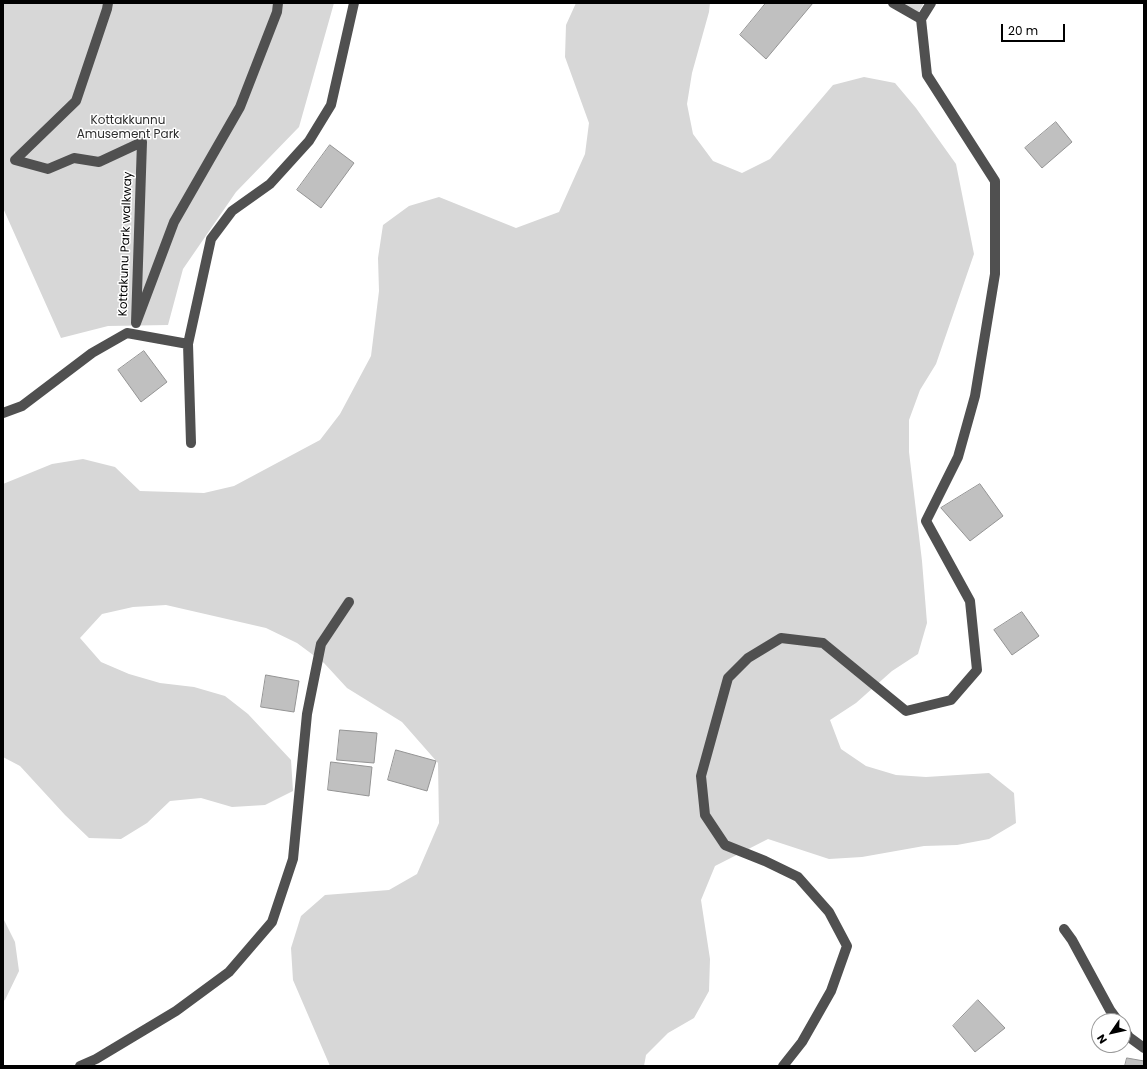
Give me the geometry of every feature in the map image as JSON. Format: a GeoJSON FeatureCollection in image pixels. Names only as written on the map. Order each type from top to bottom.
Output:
{"type":"FeatureCollection","features":[{"type":"Feature","properties":{"kind":"street","name":"Kottakunu Park walkway"},"geometry":{"type":"LineString","coordinates":[[108,3],[76,100],[15,160],[48,169],[74,158],[99,162],[142,142],[136,323],[174,222],[240,107],[277,12],[278,3]]}},
{"type":"Feature","properties":{"kind":"street"},"geometry":{"type":"LineString","coordinates":[[191,443],[188,344],[211,240],[232,211],[270,184],[309,141],[331,105],[354,3]]}},
{"type":"Feature","properties":{"kind":"street"},"geometry":{"type":"LineString","coordinates":[[893,3],[921,19]]}},
{"type":"Feature","properties":{"kind":"street"},"geometry":{"type":"LineString","coordinates":[[783,1066],[802,1042],[830,991],[847,946],[829,912],[798,877],[765,861],[724,845],[705,815],[701,776],[728,678],[748,658],[781,638],[823,643],[906,711],[951,700],[977,670],[970,601],[926,521],[958,457],[975,396],[995,274],[995,181],[927,75],[921,19],[931,3]]}},
{"type":"Feature","properties":{"kind":"street"},"geometry":{"type":"LineString","coordinates":[[3,413],[22,406],[92,353],[127,333],[188,344]]}},
{"type":"Feature","properties":{"kind":"street"},"geometry":{"type":"LineString","coordinates":[[80,1066],[96,1059],[176,1010],[229,972],[272,922],[293,859],[308,714],[321,644],[349,602]]}},
{"type":"Feature","properties":{"kind":"street"},"geometry":{"type":"LineString","coordinates":[[1064,929],[1072,940],[1112,1013]]}},
{"type":"Feature","properties":{"kind":"street"},"geometry":{"type":"LineString","coordinates":[[1131,1038],[1144,1048]]}},
{"type":"Feature","properties":{"kind":"green space","name":"Kottakkunnu Amusement Park"},"geometry":{"type":"Polygon","coordinates":[[[3,3],[334,3],[299,127],[236,192],[183,269],[168,325],[108,326],[61,338],[3,208],[3,3]]]}},
{"type":"Feature","properties":{"kind":"green space"},"geometry":{"type":"Polygon","coordinates":[[[576,3],[710,3],[709,12],[692,73],[687,104],[693,134],[713,161],[742,173],[770,159],[833,85],[864,77],[895,83],[916,108],[956,164],[974,254],[936,364],[920,390],[909,420],[909,452],[922,561],[927,623],[918,654],[892,671],[856,703],[830,720],[841,749],[866,766],[896,775],[926,777],[989,773],[1014,793],[1016,823],[989,839],[957,845],[924,846],[862,857],[829,859],[768,839],[715,866],[701,900],[710,959],[709,991],[694,1018],[668,1033],[646,1055],[644,1066],[330,1066],[293,980],[291,948],[301,916],[325,895],[389,890],[417,874],[439,823],[438,763],[402,722],[347,688],[324,663],[297,643],[266,628],[166,605],[133,607],[102,614],[80,638],[101,662],[129,674],[160,683],[194,687],[225,696],[248,714],[291,760],[293,791],[265,805],[232,807],[201,798],[170,801],[147,823],[121,839],[89,838],[65,815],[20,766],[3,757],[3,484],[52,464],[83,459],[115,467],[140,491],[204,493],[234,486],[320,440],[340,414],[371,356],[379,291],[378,258],[383,225],[409,206],[439,197],[516,228],[559,212],[585,154],[589,123],[565,57],[566,25],[576,3]]]}},
{"type":"Feature","properties":{"kind":"green space"},"geometry":{"type":"Polygon","coordinates":[[[901,3],[924,3],[918,13],[901,3]]]}},
{"type":"Feature","properties":{"kind":"green space"},"geometry":{"type":"Polygon","coordinates":[[[3,918],[15,942],[19,971],[5,1000],[3,1001],[3,918]]]}},
{"type":"Feature","properties":{"kind":"building"},"geometry":{"type":"Polygon","coordinates":[[[766,3],[813,3],[766,59],[740,35],[766,3]]]}},
{"type":"Feature","properties":{"kind":"building"},"geometry":{"type":"Polygon","coordinates":[[[1056,122],[1072,142],[1042,168],[1025,148],[1056,122]]]}},
{"type":"Feature","properties":{"kind":"building"},"geometry":{"type":"Polygon","coordinates":[[[330,145],[354,163],[321,208],[297,190],[330,145]]]}},
{"type":"Feature","properties":{"kind":"building"},"geometry":{"type":"Polygon","coordinates":[[[144,351],[167,382],[141,402],[118,370],[144,351]]]}},
{"type":"Feature","properties":{"kind":"building"},"geometry":{"type":"Polygon","coordinates":[[[980,484],[1003,516],[970,541],[941,508],[980,484]]]}},
{"type":"Feature","properties":{"kind":"building"},"geometry":{"type":"Polygon","coordinates":[[[1022,612],[1039,636],[1012,655],[994,630],[1022,612]]]}},
{"type":"Feature","properties":{"kind":"building"},"geometry":{"type":"Polygon","coordinates":[[[266,675],[299,681],[294,712],[261,707],[266,675]]]}},
{"type":"Feature","properties":{"kind":"building"},"geometry":{"type":"Polygon","coordinates":[[[340,730],[377,733],[374,763],[337,760],[340,730]]]}},
{"type":"Feature","properties":{"kind":"building"},"geometry":{"type":"Polygon","coordinates":[[[396,750],[436,761],[427,791],[388,780],[396,750]]]}},
{"type":"Feature","properties":{"kind":"building"},"geometry":{"type":"Polygon","coordinates":[[[331,762],[372,767],[369,796],[328,790],[331,762]]]}},
{"type":"Feature","properties":{"kind":"building"},"geometry":{"type":"Polygon","coordinates":[[[978,1000],[1005,1028],[975,1052],[953,1026],[978,1000]]]}},
{"type":"Feature","properties":{"kind":"building"},"geometry":{"type":"Polygon","coordinates":[[[1127,1058],[1144,1061],[1144,1066],[1125,1066],[1127,1058]]]}}]}
